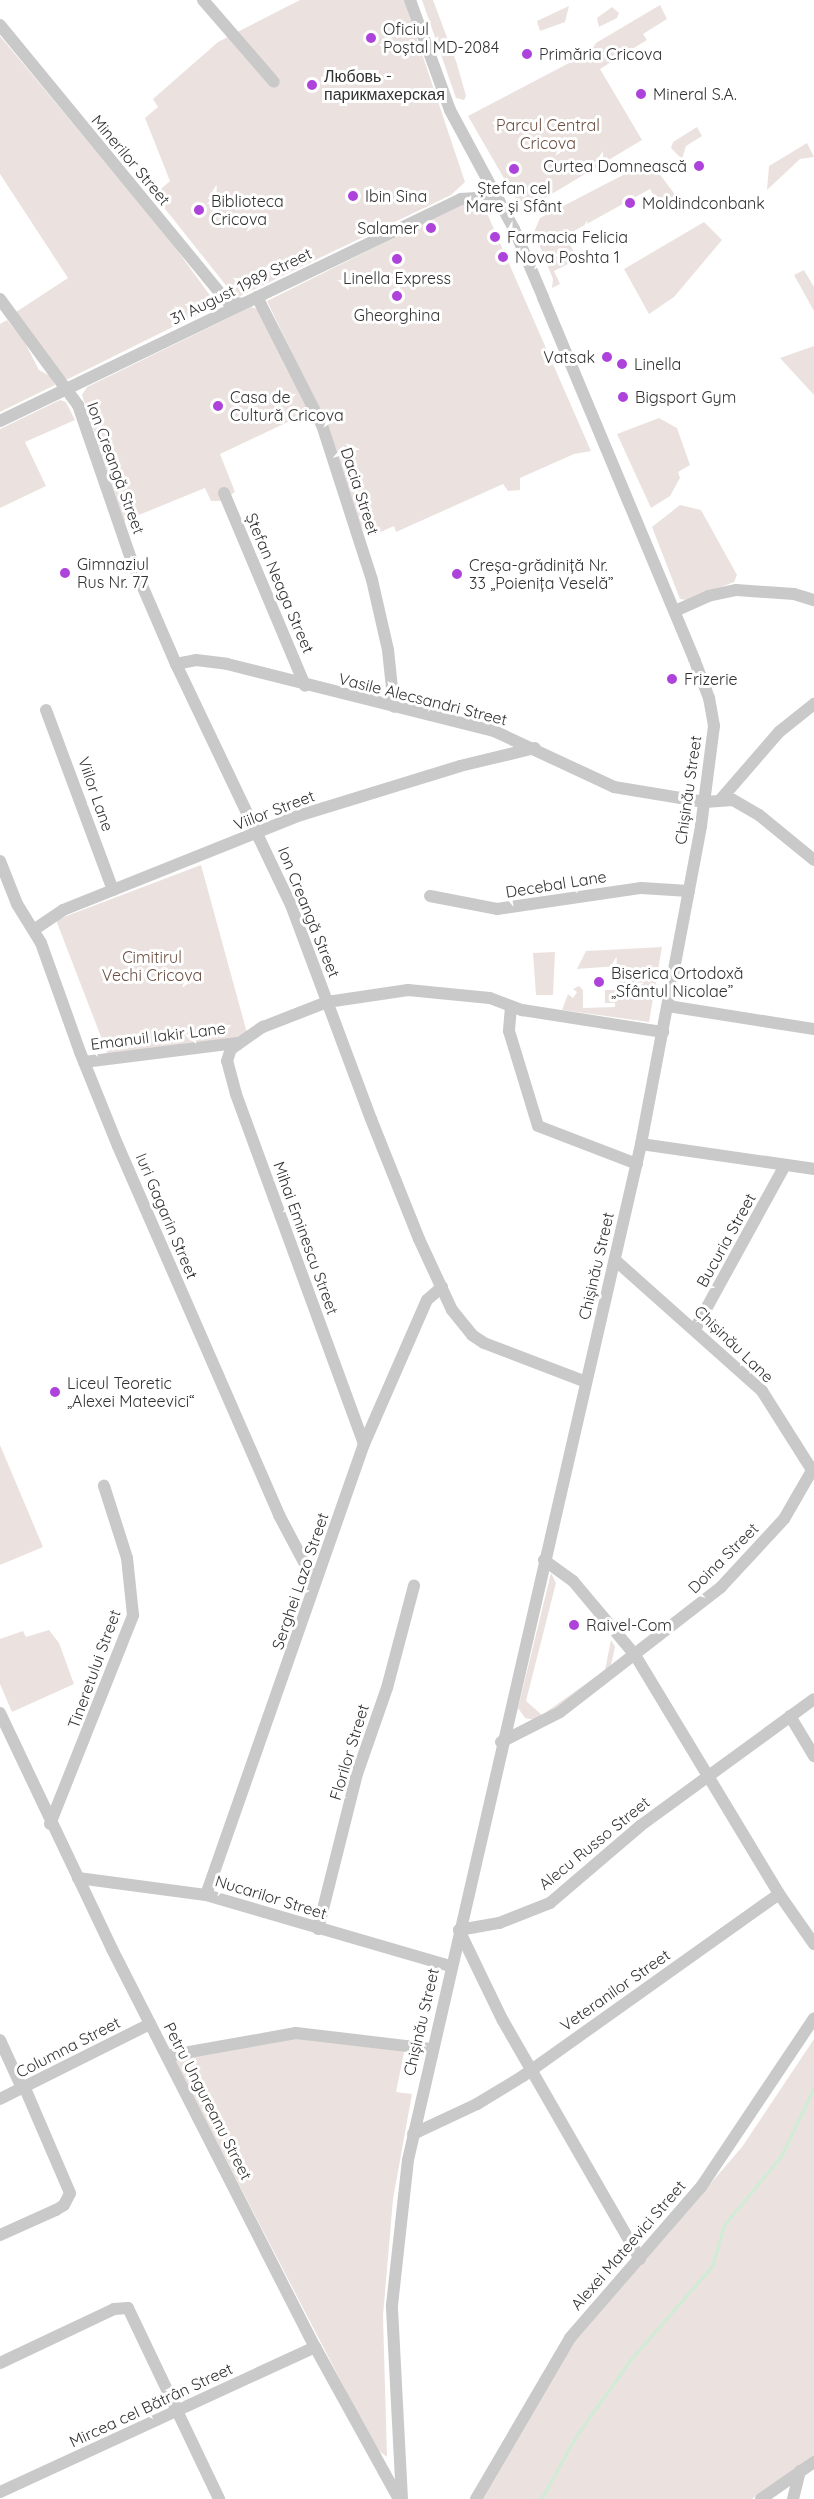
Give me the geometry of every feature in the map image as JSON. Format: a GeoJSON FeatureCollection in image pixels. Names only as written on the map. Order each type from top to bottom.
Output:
{"type":"FeatureCollection","features":[{"type":"Feature","properties":{"kind":"street"},"geometry":{"type":"LineString","coordinates":[[203,0],[274,82]]}},
{"type":"Feature","properties":{"kind":"street","name":"Chișinău Street"},"geometry":{"type":"LineString","coordinates":[[400,2499],[392,2305],[413,2134],[501,1742],[637,1164],[689,891],[714,739],[713,714],[675,611],[499,201],[450,111],[410,0]]}},
{"type":"Feature","properties":{"kind":"street","name":"Minerilor Street"},"geometry":{"type":"LineString","coordinates":[[0,25],[222,296],[227,301],[243,304]]}},
{"type":"Feature","properties":{"kind":"street","name":"31 August 1989 Street"},"geometry":{"type":"LineString","coordinates":[[0,421],[460,198],[487,197],[499,201]]}},
{"type":"Feature","properties":{"kind":"street","name":"Dacia Street"},"geometry":{"type":"LineString","coordinates":[[257,297],[322,425],[372,580],[388,650],[394,707]]}},
{"type":"Feature","properties":{"kind":"street","name":"Ion Creangă Street"},"geometry":{"type":"LineString","coordinates":[[0,299],[78,405],[132,562],[176,664],[258,832],[419,1239],[442,1287],[472,1335],[585,1382]]}},
{"type":"Feature","properties":{"kind":"street","name":"Ștefan Neaga Street"},"geometry":{"type":"LineString","coordinates":[[224,493],[305,686]]}},
{"type":"Feature","properties":{"kind":"street"},"geometry":{"type":"LineString","coordinates":[[675,611],[708,596],[736,590],[794,594],[814,600]]}},
{"type":"Feature","properties":{"kind":"street","name":"Vasile Alecsandri Street"},"geometry":{"type":"LineString","coordinates":[[176,664],[196,660],[227,664],[305,686],[494,731],[535,748],[614,787],[705,802],[721,799],[743,804],[814,860]]}},
{"type":"Feature","properties":{"kind":"street"},"geometry":{"type":"LineString","coordinates":[[721,799],[779,732],[814,704]]}},
{"type":"Feature","properties":{"kind":"street","name":"Viilor Lane"},"geometry":{"type":"LineString","coordinates":[[46,710],[113,890]]}},
{"type":"Feature","properties":{"kind":"street","name":"Viilor Street"},"geometry":{"type":"LineString","coordinates":[[34,929],[63,910],[258,832],[393,786],[535,748]]}},
{"type":"Feature","properties":{"kind":"street","name":"Iuri Gagarin Street"},"geometry":{"type":"LineString","coordinates":[[0,861],[17,904],[34,929],[84,1062],[279,1515],[314,1581]]}},
{"type":"Feature","properties":{"kind":"street","name":"Decebal Lane"},"geometry":{"type":"LineString","coordinates":[[430,896],[497,909],[641,888],[689,891]]}},
{"type":"Feature","properties":{"kind":"street"},"geometry":{"type":"LineString","coordinates":[[236,1043],[263,1027],[327,1002],[408,990],[490,998],[511,1007],[663,1032]]}},
{"type":"Feature","properties":{"kind":"street"},"geometry":{"type":"LineString","coordinates":[[668,1006],[814,1029]]}},
{"type":"Feature","properties":{"kind":"street"},"geometry":{"type":"LineString","coordinates":[[511,1007],[509,1031],[538,1126],[637,1164]]}},
{"type":"Feature","properties":{"kind":"street","name":"Emanuil Iakir Lane"},"geometry":{"type":"LineString","coordinates":[[84,1062],[236,1043]]}},
{"type":"Feature","properties":{"kind":"street","name":"Mihai Eminescu Street"},"geometry":{"type":"LineString","coordinates":[[236,1043],[227,1061],[236,1094],[364,1444]]}},
{"type":"Feature","properties":{"kind":"street"},"geometry":{"type":"LineString","coordinates":[[641,1144],[814,1169]]}},
{"type":"Feature","properties":{"kind":"street","name":"Bucuria Street"},"geometry":{"type":"LineString","coordinates":[[695,1329],[785,1165]]}},
{"type":"Feature","properties":{"kind":"street","name":"Chişinău Lane"},"geometry":{"type":"LineString","coordinates":[[615,1260],[762,1391],[813,1468]]}},
{"type":"Feature","properties":{"kind":"street","name":"Serghei Lazo Street"},"geometry":{"type":"LineString","coordinates":[[206,1894],[253,1767],[314,1581],[364,1444],[427,1300],[442,1287]]}},
{"type":"Feature","properties":{"kind":"street","name":"Doina Street"},"geometry":{"type":"LineString","coordinates":[[501,1742],[560,1712],[721,1587],[747,1562],[784,1519],[813,1468]]}},
{"type":"Feature","properties":{"kind":"street","name":"Tineretului Street"},"geometry":{"type":"LineString","coordinates":[[50,1824],[133,1615],[127,1558],[105,1486]]}},
{"type":"Feature","properties":{"kind":"street"},"geometry":{"type":"LineString","coordinates":[[544,1560],[573,1581],[635,1655],[778,1894],[814,1944]]}},
{"type":"Feature","properties":{"kind":"street","name":"Florilor Street"},"geometry":{"type":"LineString","coordinates":[[318,1929],[357,1774],[387,1688],[414,1586]]}},
{"type":"Feature","properties":{"kind":"street","name":"Alecu Russo Street"},"geometry":{"type":"LineString","coordinates":[[459,1930],[499,1923],[549,1903],[640,1826],[708,1774],[814,1699]]}},
{"type":"Feature","properties":{"kind":"street","name":"Petru Ungureanu Street"},"geometry":{"type":"LineString","coordinates":[[0,1713],[50,1824],[150,2024],[315,2347],[400,2499]]}},
{"type":"Feature","properties":{"kind":"street"},"geometry":{"type":"LineString","coordinates":[[790,1716],[814,1756]]}},
{"type":"Feature","properties":{"kind":"street","name":"Nucarilor Street"},"geometry":{"type":"LineString","coordinates":[[78,1878],[206,1894],[318,1929],[451,1966]]}},
{"type":"Feature","properties":{"kind":"street","name":"Veteranilor Street"},"geometry":{"type":"LineString","coordinates":[[413,2134],[477,2104],[530,2070],[778,1894]]}},
{"type":"Feature","properties":{"kind":"street"},"geometry":{"type":"LineString","coordinates":[[459,1930],[530,2070],[640,2259]]}},
{"type":"Feature","properties":{"kind":"street","name":"Alexei Mateevici Street"},"geometry":{"type":"LineString","coordinates":[[476,2499],[570,2338],[701,2187],[814,2018]]}},
{"type":"Feature","properties":{"kind":"street","name":"Columna Street"},"geometry":{"type":"LineString","coordinates":[[0,2098],[150,2024]]}},
{"type":"Feature","properties":{"kind":"street"},"geometry":{"type":"LineString","coordinates":[[167,2056],[296,2033],[433,2049]]}},
{"type":"Feature","properties":{"kind":"street"},"geometry":{"type":"LineString","coordinates":[[0,2040],[70,2193],[64,2205],[56,2210],[0,2235]]}},
{"type":"Feature","properties":{"kind":"street"},"geometry":{"type":"LineString","coordinates":[[0,2362],[125,2306],[219,2499]]}},
{"type":"Feature","properties":{"kind":"street","name":"Mircea cel Bătrân Street"},"geometry":{"type":"LineString","coordinates":[[0,2492],[315,2347]]}},
{"type":"Feature","properties":{"kind":"street"},"geometry":{"type":"LineString","coordinates":[[761,2499],[814,2462]]}},
{"type":"Feature","properties":{"kind":"street"},"geometry":{"type":"LineString","coordinates":[[793,2499],[801,2471]]}},
{"type":"Feature","properties":{"kind":"green space"},"geometry":{"type":"Polygon","coordinates":[[[300,0],[404,0],[465,182],[451,195],[236,298],[154,195],[170,181],[145,118],[158,107],[153,99],[218,42],[300,0]]]}},
{"type":"Feature","properties":{"kind":"green space"},"geometry":{"type":"Polygon","coordinates":[[[422,0],[433,0],[457,64],[466,96],[464,100],[456,98],[422,0]]]}},
{"type":"Feature","properties":{"kind":"green space","name":"Parcul Central Cricova"},"geometry":{"type":"Polygon","coordinates":[[[660,5],[667,19],[643,34],[647,40],[600,69],[642,140],[530,207],[516,199],[468,116],[590,52],[596,43],[660,5]]]}},
{"type":"Feature","properties":{"kind":"green space"},"geometry":{"type":"Polygon","coordinates":[[[569,6],[565,22],[540,31],[537,21],[569,6]]]}},
{"type":"Feature","properties":{"kind":"green space"},"geometry":{"type":"Polygon","coordinates":[[[612,7],[619,13],[617,18],[599,27],[597,18],[612,7]]]}},
{"type":"Feature","properties":{"kind":"green space"},"geometry":{"type":"Polygon","coordinates":[[[0,36],[169,239],[217,305],[68,379],[63,378],[16,312],[68,278],[0,174],[0,36]]]}},
{"type":"Feature","properties":{"kind":"green space"},"geometry":{"type":"Polygon","coordinates":[[[697,127],[702,136],[686,146],[682,159],[671,148],[673,142],[697,127]]]}},
{"type":"Feature","properties":{"kind":"green space"},"geometry":{"type":"Polygon","coordinates":[[[807,143],[814,157],[800,159],[767,190],[769,166],[807,143]]]}},
{"type":"Feature","properties":{"kind":"green space"},"geometry":{"type":"Polygon","coordinates":[[[650,161],[679,200],[662,210],[650,189],[565,236],[578,259],[554,271],[560,284],[552,288],[553,279],[534,232],[540,218],[650,161]]]}},
{"type":"Feature","properties":{"kind":"green space"},"geometry":{"type":"Polygon","coordinates":[[[483,204],[591,451],[574,454],[520,478],[520,490],[508,491],[503,484],[396,532],[394,526],[369,537],[360,526],[325,422],[267,301],[460,205],[483,204]]]}},
{"type":"Feature","properties":{"kind":"green space"},"geometry":{"type":"Polygon","coordinates":[[[704,222],[722,240],[674,297],[649,314],[624,269],[704,222]]]}},
{"type":"Feature","properties":{"kind":"green space"},"geometry":{"type":"Polygon","coordinates":[[[804,270],[814,287],[814,311],[794,275],[804,270]]]}},
{"type":"Feature","properties":{"kind":"green space"},"geometry":{"type":"Polygon","coordinates":[[[251,307],[258,309],[309,412],[220,454],[235,492],[221,501],[211,501],[205,488],[124,521],[82,395],[87,387],[251,307]]]}},
{"type":"Feature","properties":{"kind":"green space"},"geometry":{"type":"Polygon","coordinates":[[[7,320],[24,341],[39,370],[50,376],[55,385],[0,412],[0,324],[7,320]]]}},
{"type":"Feature","properties":{"kind":"green space"},"geometry":{"type":"Polygon","coordinates":[[[814,346],[814,395],[780,358],[814,346]]]}},
{"type":"Feature","properties":{"kind":"green space"},"geometry":{"type":"Polygon","coordinates":[[[60,400],[66,402],[75,420],[25,442],[46,486],[0,508],[0,429],[60,400]]]}},
{"type":"Feature","properties":{"kind":"green space"},"geometry":{"type":"Polygon","coordinates":[[[659,418],[677,428],[690,465],[678,472],[680,478],[670,496],[651,508],[617,434],[659,418]]]}},
{"type":"Feature","properties":{"kind":"green space"},"geometry":{"type":"Polygon","coordinates":[[[680,505],[701,510],[737,575],[734,582],[687,600],[680,599],[652,527],[680,505]]]}},
{"type":"Feature","properties":{"kind":"green space","name":"Cimitirul Vechi Cricova"},"geometry":{"type":"Polygon","coordinates":[[[201,865],[247,1033],[236,1039],[108,1055],[56,920],[201,865]]]}},
{"type":"Feature","properties":{"kind":"green space"},"geometry":{"type":"Polygon","coordinates":[[[662,947],[649,1022],[562,1010],[568,994],[573,998],[577,992],[573,989],[579,986],[583,990],[583,1008],[615,1007],[615,1003],[605,1003],[605,990],[619,990],[619,978],[627,977],[627,973],[619,972],[618,966],[577,969],[586,951],[662,947]]]}},
{"type":"Feature","properties":{"kind":"green space"},"geometry":{"type":"Polygon","coordinates":[[[555,952],[553,995],[536,995],[533,953],[555,952]]]}},
{"type":"Feature","properties":{"kind":"green space"},"geometry":{"type":"Polygon","coordinates":[[[0,1445],[43,1547],[0,1565],[0,1445]]]}},
{"type":"Feature","properties":{"kind":"green space"},"geometry":{"type":"Polygon","coordinates":[[[551,1573],[556,1583],[526,1701],[542,1715],[605,1670],[611,1640],[615,1647],[609,1674],[535,1720],[525,1718],[518,1708],[551,1573]]]}},
{"type":"Feature","properties":{"kind":"green space"},"geometry":{"type":"Polygon","coordinates":[[[49,1630],[59,1643],[74,1684],[12,1712],[0,1684],[0,1639],[23,1631],[26,1637],[49,1630]]]}},
{"type":"Feature","properties":{"kind":"green space"},"geometry":{"type":"Polygon","coordinates":[[[289,2035],[405,2048],[396,2092],[412,2094],[393,2199],[383,2316],[387,2457],[376,2449],[173,2057],[289,2035]]]}},
{"type":"Feature","properties":{"kind":"green space"},"geometry":{"type":"Polygon","coordinates":[[[814,2039],[814,2455],[752,2499],[480,2499],[575,2341],[742,2147],[814,2039]]]}},
{"type":"Feature","properties":{"kind":"waterway"},"geometry":{"type":"LineString","coordinates":[[541,2499],[576,2436],[631,2359],[712,2266],[724,2225],[781,2156],[814,2087]]}},
{"type":"Feature","properties":{"kind":"place","name":"Oficiul Poștal MD-2084"},"geometry":{"type":"Point","coordinates":[371,38]}},
{"type":"Feature","properties":{"kind":"place","name":"Primăria Cricova"},"geometry":{"type":"Point","coordinates":[527,54]}},
{"type":"Feature","properties":{"kind":"place","name":"Любовь - парикмахерская"},"geometry":{"type":"Point","coordinates":[312,85]}},
{"type":"Feature","properties":{"kind":"place","name":"Mineral S.A."},"geometry":{"type":"Point","coordinates":[641,94]}},
{"type":"Feature","properties":{"kind":"place","name":"Curtea Domnească"},"geometry":{"type":"Point","coordinates":[699,166]}},
{"type":"Feature","properties":{"kind":"place","name":"Ștefan cel Mare și Sfânt"},"geometry":{"type":"Point","coordinates":[514,169]}},
{"type":"Feature","properties":{"kind":"place","name":"Ibin Sina"},"geometry":{"type":"Point","coordinates":[353,196]}},
{"type":"Feature","properties":{"kind":"place","name":"Moldindconbank"},"geometry":{"type":"Point","coordinates":[630,203]}},
{"type":"Feature","properties":{"kind":"place","name":"Biblioteca Cricova"},"geometry":{"type":"Point","coordinates":[199,210]}},
{"type":"Feature","properties":{"kind":"place","name":"Salamer"},"geometry":{"type":"Point","coordinates":[431,228]}},
{"type":"Feature","properties":{"kind":"place","name":"Farmacia Felicia"},"geometry":{"type":"Point","coordinates":[495,237]}},
{"type":"Feature","properties":{"kind":"place","name":"Nova Poshta 1"},"geometry":{"type":"Point","coordinates":[503,257]}},
{"type":"Feature","properties":{"kind":"place","name":"Linella Express"},"geometry":{"type":"Point","coordinates":[397,259]}},
{"type":"Feature","properties":{"kind":"place","name":"Gheorghina"},"geometry":{"type":"Point","coordinates":[397,296]}},
{"type":"Feature","properties":{"kind":"place","name":"Vatsak"},"geometry":{"type":"Point","coordinates":[607,357]}},
{"type":"Feature","properties":{"kind":"place","name":"Linella"},"geometry":{"type":"Point","coordinates":[622,364]}},
{"type":"Feature","properties":{"kind":"place","name":"Bigsport Gym"},"geometry":{"type":"Point","coordinates":[623,397]}},
{"type":"Feature","properties":{"kind":"place","name":"Casa de Cultură Cricova"},"geometry":{"type":"Point","coordinates":[218,406]}},
{"type":"Feature","properties":{"kind":"place","name":"Gimnaziul Rus Nr. 77"},"geometry":{"type":"Point","coordinates":[65,573]}},
{"type":"Feature","properties":{"kind":"place","name":"Creșa-grădiniță Nr. 33 „Poienița Veselă”"},"geometry":{"type":"Point","coordinates":[457,574]}},
{"type":"Feature","properties":{"kind":"place","name":"Frizerie"},"geometry":{"type":"Point","coordinates":[672,679]}},
{"type":"Feature","properties":{"kind":"place","name":"Biserica Ortodoxă „Sfântul Nicolae”"},"geometry":{"type":"Point","coordinates":[599,982]}},
{"type":"Feature","properties":{"kind":"place","name":"Liceul Teoretic „Alexei Mateevici“"},"geometry":{"type":"Point","coordinates":[55,1392]}},
{"type":"Feature","properties":{"kind":"place","name":"Raivel-Com"},"geometry":{"type":"Point","coordinates":[574,1625]}}]}
